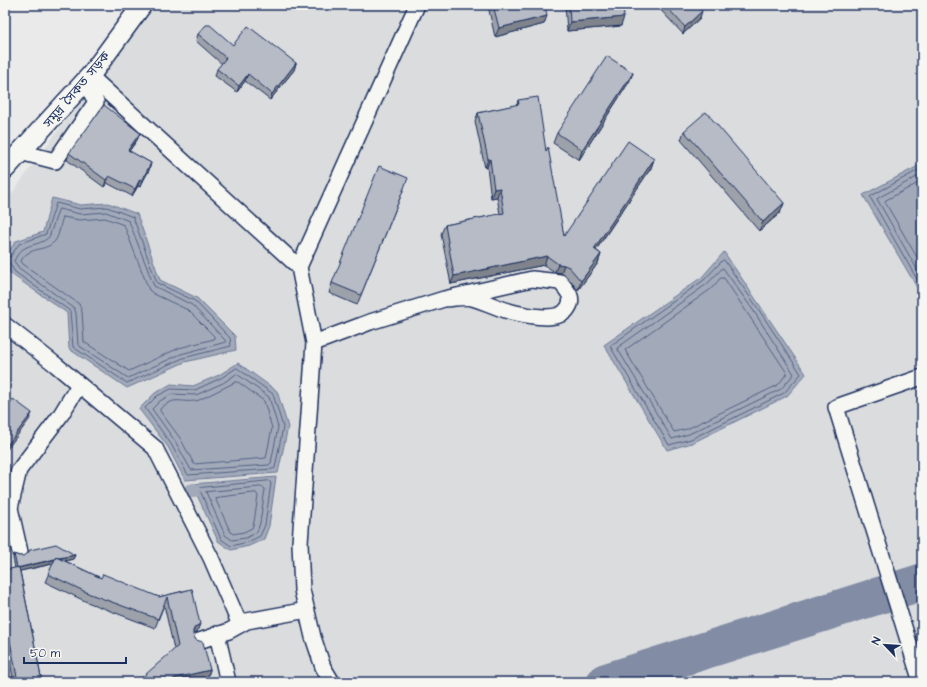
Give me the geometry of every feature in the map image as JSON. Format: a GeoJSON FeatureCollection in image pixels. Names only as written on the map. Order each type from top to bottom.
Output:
{"type":"FeatureCollection","features":[{"type":"Feature","properties":{"kind":"main road","name":"সমুদ্র সৈকত সড়ক"},"geometry":{"type":"LineString","coordinates":[[5,169],[87,79],[142,5]]}},
{"type":"Feature","properties":{"kind":"street"},"geometry":{"type":"LineString","coordinates":[[332,682],[323,667],[313,637],[302,590],[300,543],[314,343],[298,267],[417,5]]}},
{"type":"Feature","properties":{"kind":"street"},"geometry":{"type":"LineString","coordinates":[[20,152],[55,161],[96,102],[87,79]]}},
{"type":"Feature","properties":{"kind":"street"},"geometry":{"type":"LineString","coordinates":[[87,79],[298,267]]}},
{"type":"Feature","properties":{"kind":"street"},"geometry":{"type":"LineString","coordinates":[[314,343],[370,322],[444,299],[532,279],[560,282],[570,293],[570,305],[566,312],[558,316],[541,317],[515,313],[471,298],[444,299]]}},
{"type":"Feature","properties":{"kind":"street"},"geometry":{"type":"LineString","coordinates":[[5,325],[156,448],[210,558],[240,625]]}},
{"type":"Feature","properties":{"kind":"street"},"geometry":{"type":"LineString","coordinates":[[921,682],[836,406],[922,377]]}},
{"type":"Feature","properties":{"kind":"street"},"geometry":{"type":"LineString","coordinates":[[20,552],[10,508],[19,470],[60,416],[79,385]]}},
{"type":"Feature","properties":{"kind":"street"},"geometry":{"type":"LineString","coordinates":[[198,640],[217,634],[247,621],[307,610]]}},
{"type":"Feature","properties":{"kind":"street"},"geometry":{"type":"LineString","coordinates":[[217,634],[228,682]]}},
{"type":"Feature","properties":{"kind":"shaded area"},"geometry":{"type":"Polygon","coordinates":[[[155,5],[922,5],[922,682],[5,682],[5,203],[104,68],[155,5]]]}},
{"type":"Feature","properties":{"kind":"water"},"geometry":{"type":"Polygon","coordinates":[[[922,164],[922,296],[863,195],[922,164]]]}},
{"type":"Feature","properties":{"kind":"water"},"geometry":{"type":"Polygon","coordinates":[[[52,198],[81,205],[108,203],[137,214],[160,280],[197,298],[235,336],[236,350],[185,362],[127,388],[69,349],[67,313],[11,274],[5,264],[5,257],[16,241],[43,232],[52,198]]]}},
{"type":"Feature","properties":{"kind":"water"},"geometry":{"type":"Polygon","coordinates":[[[724,252],[806,374],[787,396],[692,443],[667,450],[604,345],[702,277],[724,252]]]}},
{"type":"Feature","properties":{"kind":"water"},"geometry":{"type":"Polygon","coordinates":[[[238,363],[277,391],[288,427],[278,473],[185,480],[168,447],[139,409],[155,393],[171,384],[193,386],[219,375],[238,363]]]}},
{"type":"Feature","properties":{"kind":"water"},"geometry":{"type":"Polygon","coordinates":[[[276,477],[269,526],[264,539],[249,546],[231,550],[218,541],[192,484],[276,477]]]}},
{"type":"Feature","properties":{"kind":"building"},"geometry":{"type":"Polygon","coordinates":[[[493,5],[545,5],[547,16],[499,28],[493,5]]]}},
{"type":"Feature","properties":{"kind":"building"},"geometry":{"type":"Polygon","coordinates":[[[569,5],[623,5],[624,17],[570,22],[569,5]]]}},
{"type":"Feature","properties":{"kind":"building"},"geometry":{"type":"Polygon","coordinates":[[[665,5],[697,5],[702,11],[685,27],[665,5]]]}},
{"type":"Feature","properties":{"kind":"building"},"geometry":{"type":"Polygon","coordinates":[[[206,25],[210,25],[233,45],[248,26],[296,63],[272,94],[248,74],[239,86],[217,69],[226,58],[198,34],[206,25]]]}},
{"type":"Feature","properties":{"kind":"building"},"geometry":{"type":"Polygon","coordinates":[[[607,56],[633,73],[582,150],[557,133],[607,56]]]}},
{"type":"Feature","properties":{"kind":"building"},"geometry":{"type":"Polygon","coordinates":[[[538,97],[546,151],[548,147],[564,236],[628,141],[654,159],[594,249],[601,254],[581,281],[569,267],[558,264],[547,256],[454,276],[445,225],[504,213],[500,188],[494,189],[490,159],[488,159],[478,113],[519,104],[518,100],[538,97]]]}},
{"type":"Feature","properties":{"kind":"building"},"geometry":{"type":"Polygon","coordinates":[[[104,105],[140,133],[128,150],[151,163],[142,180],[140,179],[135,189],[109,176],[106,180],[69,153],[104,105]]]}},
{"type":"Feature","properties":{"kind":"building"},"geometry":{"type":"Polygon","coordinates":[[[706,112],[784,203],[763,222],[684,131],[706,112]]]}},
{"type":"Feature","properties":{"kind":"building"},"geometry":{"type":"Polygon","coordinates":[[[379,166],[408,178],[361,295],[332,283],[379,166]]]}},
{"type":"Feature","properties":{"kind":"building"},"geometry":{"type":"Polygon","coordinates":[[[13,399],[32,413],[5,448],[5,410],[13,399]]]}},
{"type":"Feature","properties":{"kind":"building"},"geometry":{"type":"Polygon","coordinates":[[[56,544],[75,555],[59,558],[56,557],[55,559],[17,568],[14,554],[23,556],[30,550],[56,544]]]}},
{"type":"Feature","properties":{"kind":"building"},"geometry":{"type":"Polygon","coordinates":[[[56,557],[101,578],[103,574],[159,597],[192,589],[200,624],[195,627],[193,635],[196,640],[203,642],[210,670],[175,678],[170,682],[137,682],[178,646],[167,597],[158,619],[90,594],[48,574],[56,557]]]}},
{"type":"Feature","properties":{"kind":"building"},"geometry":{"type":"Polygon","coordinates":[[[19,567],[42,682],[18,682],[5,615],[5,570],[19,567]]]}},
{"type":"Feature","properties":{"kind":"waterway"},"geometry":{"type":"LineString","coordinates":[[190,491],[194,490]]}},
{"type":"Feature","properties":{"kind":"taxiway"},"geometry":{"type":"LineString","coordinates":[[605,682],[922,582]]}}]}
